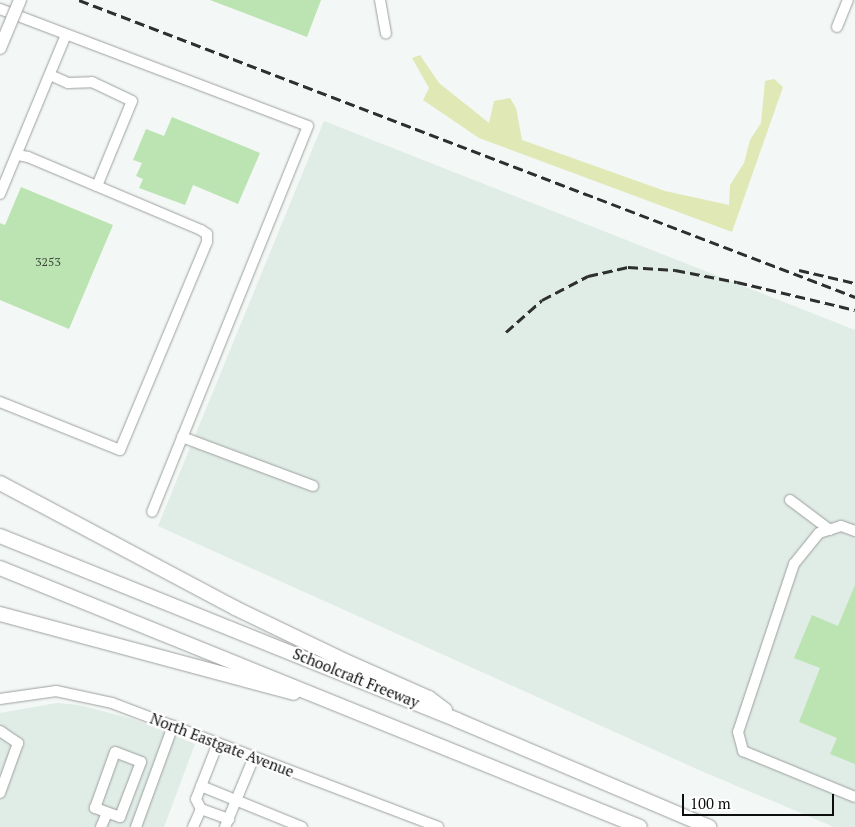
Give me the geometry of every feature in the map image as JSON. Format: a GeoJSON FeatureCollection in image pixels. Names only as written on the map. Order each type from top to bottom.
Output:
{"type":"FeatureCollection","features":[{"type":"Feature","properties":{"kind":"highway"},"geometry":{"type":"LineString","coordinates":[[0,483],[279,630],[429,698],[458,720]]}},
{"type":"Feature","properties":{"kind":"highway","name":"Schoolcraft Freeway"},"geometry":{"type":"LineString","coordinates":[[0,536],[458,720],[708,827]]}},
{"type":"Feature","properties":{"kind":"highway","name":"Schoolcraft Freeway"},"geometry":{"type":"LineString","coordinates":[[0,568],[640,827]]}},
{"type":"Feature","properties":{"kind":"highway"},"geometry":{"type":"LineString","coordinates":[[0,614],[239,676],[458,752]]}},
{"type":"Feature","properties":{"kind":"main road"},"geometry":{"type":"LineString","coordinates":[[0,48],[20,0]]}},
{"type":"Feature","properties":{"kind":"street"},"geometry":{"type":"LineString","coordinates":[[380,0],[386,33]]}},
{"type":"Feature","properties":{"kind":"street"},"geometry":{"type":"LineString","coordinates":[[837,27],[848,0]]}},
{"type":"Feature","properties":{"kind":"street"},"geometry":{"type":"LineString","coordinates":[[0,10],[308,126],[152,512]]}},
{"type":"Feature","properties":{"kind":"street"},"geometry":{"type":"LineString","coordinates":[[0,194],[18,155],[66,35]]}},
{"type":"Feature","properties":{"kind":"street"},"geometry":{"type":"LineString","coordinates":[[50,75],[68,82],[92,82],[132,101],[97,186]]}},
{"type":"Feature","properties":{"kind":"street"},"geometry":{"type":"LineString","coordinates":[[0,402],[116,450],[124,446],[207,242],[207,234],[97,186],[18,155]]}},
{"type":"Feature","properties":{"kind":"street"},"geometry":{"type":"LineString","coordinates":[[182,437],[313,486]]}},
{"type":"Feature","properties":{"kind":"street"},"geometry":{"type":"LineString","coordinates":[[790,500],[830,530]]}},
{"type":"Feature","properties":{"kind":"street"},"geometry":{"type":"LineString","coordinates":[[855,532],[841,526],[819,533],[794,564],[738,732],[743,751],[855,797]]}},
{"type":"Feature","properties":{"kind":"street","name":"North Eastgate Avenue"},"geometry":{"type":"LineString","coordinates":[[0,699],[56,691],[84,695],[173,726],[438,827]]}},
{"type":"Feature","properties":{"kind":"street"},"geometry":{"type":"LineString","coordinates":[[136,827],[173,726]]}},
{"type":"Feature","properties":{"kind":"street"},"geometry":{"type":"LineString","coordinates":[[0,732],[9,742],[0,792]]}},
{"type":"Feature","properties":{"kind":"street"},"geometry":{"type":"LineString","coordinates":[[218,743],[196,799],[201,809],[227,823],[254,757]]}},
{"type":"Feature","properties":{"kind":"street"},"geometry":{"type":"LineString","coordinates":[[115,752],[141,762],[120,817],[107,813],[95,808],[115,752]]}},
{"type":"Feature","properties":{"kind":"street"},"geometry":{"type":"LineString","coordinates":[[201,786],[302,827]]}},
{"type":"Feature","properties":{"kind":"street"},"geometry":{"type":"LineString","coordinates":[[193,827],[201,809]]}},
{"type":"Feature","properties":{"kind":"street"},"geometry":{"type":"LineString","coordinates":[[101,827],[107,813]]}},
{"type":"Feature","properties":{"kind":"shaded area"},"geometry":{"type":"Polygon","coordinates":[[[324,121],[855,330],[855,827],[834,827],[699,770],[158,526],[324,121]]]}},
{"type":"Feature","properties":{"kind":"shaded area"},"geometry":{"type":"Polygon","coordinates":[[[57,703],[79,705],[133,719],[195,744],[164,827],[0,827],[0,713],[57,703]]]}},
{"type":"Feature","properties":{"kind":"green space"},"geometry":{"type":"Polygon","coordinates":[[[420,55],[439,83],[489,123],[494,101],[510,98],[516,108],[522,140],[665,191],[729,205],[730,185],[744,163],[750,140],[761,123],[765,81],[774,79],[783,87],[732,232],[479,138],[423,100],[429,88],[412,58],[420,55]]]}},
{"type":"Feature","properties":{"kind":"building"},"geometry":{"type":"Polygon","coordinates":[[[210,0],[321,0],[307,37],[210,0]]]}},
{"type":"Feature","properties":{"kind":"building"},"geometry":{"type":"Polygon","coordinates":[[[172,117],[260,153],[238,204],[193,185],[185,205],[139,188],[143,179],[136,176],[142,163],[133,160],[146,129],[164,136],[172,117]]]}},
{"type":"Feature","properties":{"kind":"building"},"geometry":{"type":"Polygon","coordinates":[[[21,187],[113,225],[69,329],[0,300],[0,223],[5,225],[21,187]]]}},
{"type":"Feature","properties":{"kind":"building"},"geometry":{"type":"Polygon","coordinates":[[[855,585],[855,764],[830,754],[837,738],[799,722],[820,668],[794,658],[812,615],[838,626],[855,585]]]}},
{"type":"Feature","properties":{"kind":"railway"},"geometry":{"type":"LineString","coordinates":[[79,0],[855,297]]}},
{"type":"Feature","properties":{"kind":"railway"},"geometry":{"type":"LineString","coordinates":[[506,332],[542,300],[588,276],[628,267],[675,270],[737,282],[855,310]]}},
{"type":"Feature","properties":{"kind":"railway"},"geometry":{"type":"LineString","coordinates":[[799,270],[855,283]]}}]}
